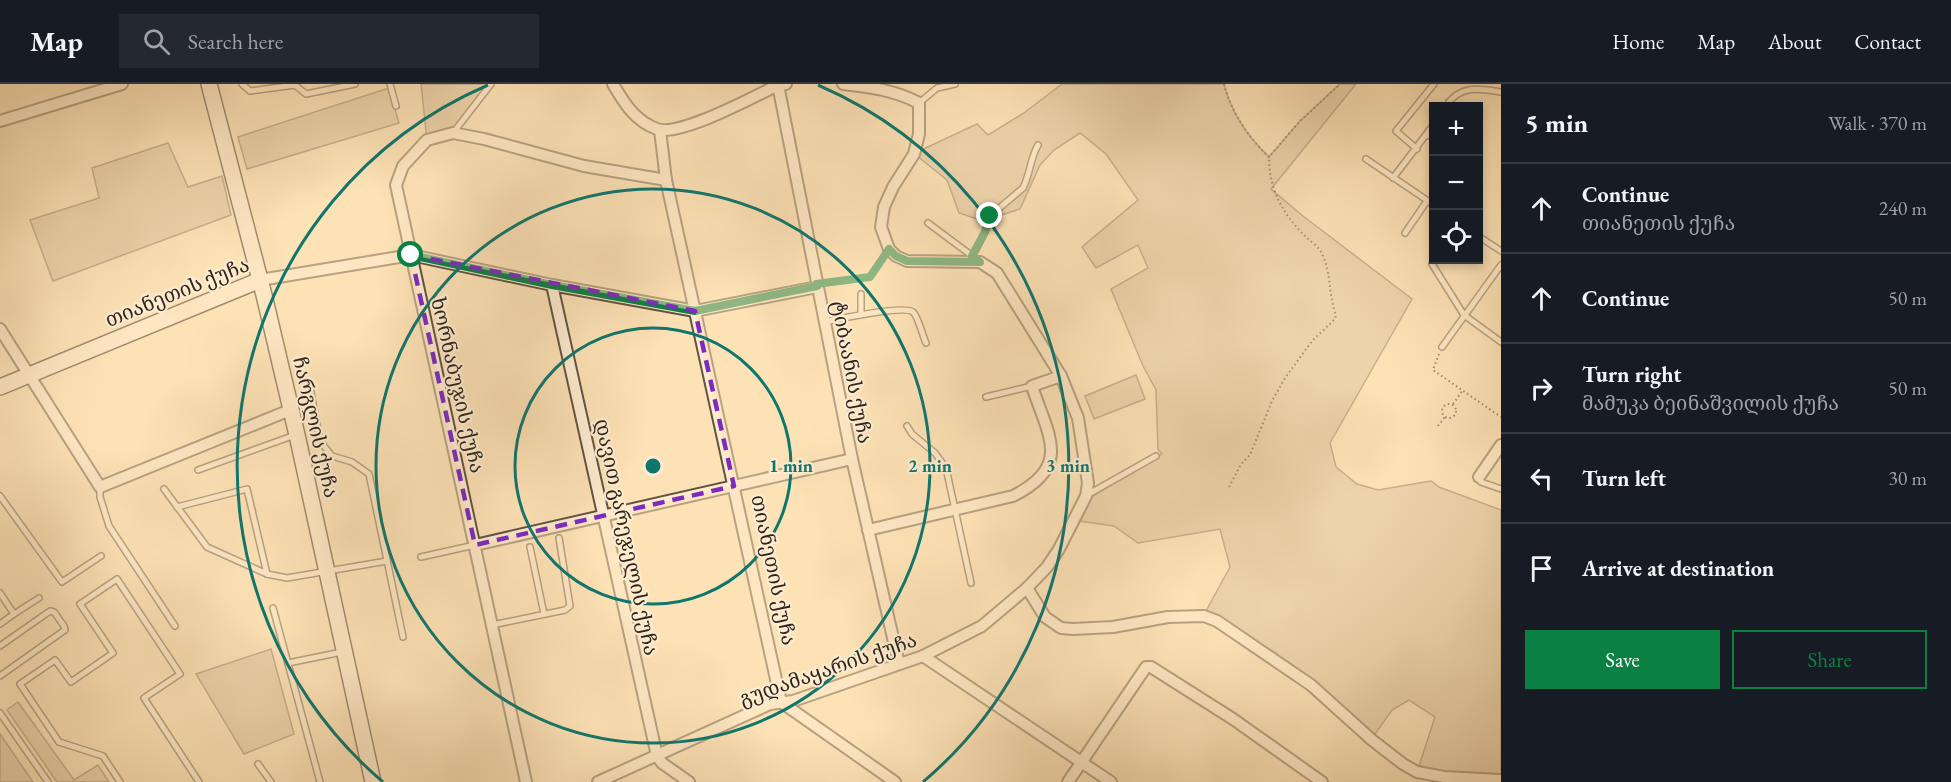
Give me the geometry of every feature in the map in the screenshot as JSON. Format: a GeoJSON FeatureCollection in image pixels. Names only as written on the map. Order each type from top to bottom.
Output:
{"type":"FeatureCollection","features":[{"type":"Feature","properties":{"kind":"street"},"geometry":{"type":"LineString","coordinates":[[0,121],[122,84]]}},
{"type":"Feature","properties":{"kind":"street","name":"ჩარგლის ქუჩა"},"geometry":{"type":"LineString","coordinates":[[209,84],[260,280],[297,435],[373,782]]}},
{"type":"Feature","properties":{"kind":"street"},"geometry":{"type":"LineString","coordinates":[[613,84],[625,105],[641,121],[660,130],[717,116],[782,85]]}},
{"type":"Feature","properties":{"kind":"street"},"geometry":{"type":"LineString","coordinates":[[843,84],[900,94],[919,103],[919,134],[914,154],[893,187],[884,207],[881,227],[889,249],[896,256],[907,261],[976,259],[997,273],[1061,376],[1078,418],[1087,468],[1086,496]]}},
{"type":"Feature","properties":{"kind":"street","name":"ტიბაანის ქუჩა"},"geometry":{"type":"LineString","coordinates":[[782,85],[824,322],[852,459],[899,664]]}},
{"type":"Feature","properties":{"kind":"street","name":"თიანეთის ქუჩა"},"geometry":{"type":"LineString","coordinates":[[660,130],[666,180],[781,702]]}},
{"type":"Feature","properties":{"kind":"street","name":"ხორნაბუჯის ქუჩა"},"geometry":{"type":"LineString","coordinates":[[523,781],[475,545],[396,185],[403,166],[427,140],[453,133],[584,166],[666,180]]}},
{"type":"Feature","properties":{"kind":"street","name":"თიანეთის ქუჩა"},"geometry":{"type":"LineString","coordinates":[[0,387],[260,280],[411,255],[552,285],[695,311],[817,285]]}},
{"type":"Feature","properties":{"kind":"street","name":"დავით გარეჯელის ქუჩა"},"geometry":{"type":"LineString","coordinates":[[552,285],[657,756]]}},
{"type":"Feature","properties":{"kind":"street"},"geometry":{"type":"LineString","coordinates":[[0,329],[100,487],[290,410]]}},
{"type":"Feature","properties":{"kind":"street"},"geometry":{"type":"LineString","coordinates":[[868,530],[1013,496],[1031,487],[1045,474],[1052,456],[1051,439],[1032,386],[1061,376]]}},
{"type":"Feature","properties":{"kind":"street"},"geometry":{"type":"LineString","coordinates":[[1479,477],[1501,445]]}},
{"type":"Feature","properties":{"kind":"street"},"geometry":{"type":"LineString","coordinates":[[475,545],[852,459]]}},
{"type":"Feature","properties":{"kind":"street","name":"გუდამაყარის ქუჩა"},"geometry":{"type":"LineString","coordinates":[[598,782],[770,704],[793,701],[923,656],[982,626],[1027,588],[1047,567],[1059,549],[1086,496]]}},
{"type":"Feature","properties":{"kind":"street"},"geometry":{"type":"LineString","coordinates":[[1027,588],[1045,618],[1061,628],[1113,627],[1168,617],[1204,616],[1217,621],[1311,685],[1372,740],[1403,764],[1418,772],[1444,777],[1501,780]]}},
{"type":"Feature","properties":{"kind":"street"},"geometry":{"type":"LineString","coordinates":[[923,656],[1111,782]]}},
{"type":"Feature","properties":{"kind":"street"},"geometry":{"type":"LineString","coordinates":[[1068,782],[1146,668],[1151,667],[1252,732],[1322,782]]}},
{"type":"Feature","properties":{"kind":"street"},"geometry":{"type":"LineString","coordinates":[[781,702],[895,782]]}},
{"type":"Feature","properties":{"kind":"street"},"geometry":{"type":"LineString","coordinates":[[657,756],[662,763],[689,782]]}},
{"type":"Feature","properties":{"kind":"lane"},"geometry":{"type":"LineString","coordinates":[[242,84],[250,91],[295,85],[306,94],[355,84]]}},
{"type":"Feature","properties":{"kind":"lane"},"geometry":{"type":"LineString","coordinates":[[390,84],[396,106]]}},
{"type":"Feature","properties":{"kind":"lane"},"geometry":{"type":"LineString","coordinates":[[453,133],[491,84]]}},
{"type":"Feature","properties":{"kind":"lane"},"geometry":{"type":"LineString","coordinates":[[919,103],[937,88],[955,84]]}},
{"type":"Feature","properties":{"kind":"lane"},"geometry":{"type":"LineString","coordinates":[[1417,148],[1396,131],[1434,84]]}},
{"type":"Feature","properties":{"kind":"lane"},"geometry":{"type":"LineString","coordinates":[[1448,102],[1451,98],[1467,89],[1501,92]]}},
{"type":"Feature","properties":{"kind":"lane"},"geometry":{"type":"LineString","coordinates":[[1393,178],[1429,131]]}},
{"type":"Feature","properties":{"kind":"lane"},"geometry":{"type":"LineString","coordinates":[[1425,136],[1429,136]]}},
{"type":"Feature","properties":{"kind":"lane"},"geometry":{"type":"LineString","coordinates":[[928,223],[976,259],[990,216],[1023,188],[1033,153],[1038,145]]}},
{"type":"Feature","properties":{"kind":"lane"},"geometry":{"type":"LineString","coordinates":[[1366,159],[1427,201],[1405,232]]}},
{"type":"Feature","properties":{"kind":"lane"},"geometry":{"type":"LineString","coordinates":[[1483,239],[1501,251]]}},
{"type":"Feature","properties":{"kind":"lane"},"geometry":{"type":"LineString","coordinates":[[1432,264],[1464,315],[1501,342]]}},
{"type":"Feature","properties":{"kind":"lane"},"geometry":{"type":"LineString","coordinates":[[1442,346],[1501,265]]}},
{"type":"Feature","properties":{"kind":"lane"},"geometry":{"type":"LineString","coordinates":[[861,294],[861,314]]}},
{"type":"Feature","properties":{"kind":"lane"},"geometry":{"type":"LineString","coordinates":[[824,322],[872,312],[912,311],[926,343]]}},
{"type":"Feature","properties":{"kind":"lane"},"geometry":{"type":"LineString","coordinates":[[986,397],[1032,386]]}},
{"type":"Feature","properties":{"kind":"lane"},"geometry":{"type":"LineString","coordinates":[[310,387],[320,441],[332,456],[352,462],[369,474],[402,637]]}},
{"type":"Feature","properties":{"kind":"lane"},"geometry":{"type":"LineString","coordinates":[[907,426],[912,434],[935,453],[946,468],[971,583]]}},
{"type":"Feature","properties":{"kind":"lane"},"geometry":{"type":"LineString","coordinates":[[198,470],[297,435]]}},
{"type":"Feature","properties":{"kind":"lane"},"geometry":{"type":"LineString","coordinates":[[1086,496],[1156,456]]}},
{"type":"Feature","properties":{"kind":"lane"},"geometry":{"type":"LineString","coordinates":[[1479,477],[1481,482],[1501,489]]}},
{"type":"Feature","properties":{"kind":"lane"},"geometry":{"type":"LineString","coordinates":[[100,487],[100,497],[109,526],[175,626]]}},
{"type":"Feature","properties":{"kind":"lane"},"geometry":{"type":"LineString","coordinates":[[164,489],[207,547],[267,574],[287,578],[387,561]]}},
{"type":"Feature","properties":{"kind":"lane"},"geometry":{"type":"LineString","coordinates":[[177,507],[247,489],[267,574]]}},
{"type":"Feature","properties":{"kind":"lane"},"geometry":{"type":"LineString","coordinates":[[0,496],[62,582],[101,556]]}},
{"type":"Feature","properties":{"kind":"lane"},"geometry":{"type":"LineString","coordinates":[[492,625],[568,609],[570,606],[560,538]]}},
{"type":"Feature","properties":{"kind":"lane"},"geometry":{"type":"LineString","coordinates":[[421,557],[475,545]]}},
{"type":"Feature","properties":{"kind":"lane"},"geometry":{"type":"LineString","coordinates":[[530,547],[544,614]]}},
{"type":"Feature","properties":{"kind":"lane"},"geometry":{"type":"LineString","coordinates":[[120,782],[103,756],[59,742],[20,684],[55,660],[71,682],[113,653],[80,604],[117,579],[180,674],[144,698],[199,782]]}},
{"type":"Feature","properties":{"kind":"lane"},"geometry":{"type":"LineString","coordinates":[[0,593],[14,614]]}},
{"type":"Feature","properties":{"kind":"lane"},"geometry":{"type":"LineString","coordinates":[[0,624],[39,598]]}},
{"type":"Feature","properties":{"kind":"lane"},"geometry":{"type":"LineString","coordinates":[[273,608],[320,782]]}},
{"type":"Feature","properties":{"kind":"lane"},"geometry":{"type":"LineString","coordinates":[[0,646],[50,611],[54,612],[64,626],[65,630],[0,676]]}},
{"type":"Feature","properties":{"kind":"lane"},"geometry":{"type":"LineString","coordinates":[[288,663],[345,652]]}},
{"type":"Feature","properties":{"kind":"lane"},"geometry":{"type":"LineString","coordinates":[[0,713],[48,782]]}},
{"type":"Feature","properties":{"kind":"lane"},"geometry":{"type":"LineString","coordinates":[[258,764],[271,782]]}},
{"type":"Feature","properties":{"kind":"path"},"geometry":{"type":"LineString","coordinates":[[1224,84],[1227,99],[1236,117],[1269,157]]}},
{"type":"Feature","properties":{"kind":"path"},"geometry":{"type":"LineString","coordinates":[[1229,487],[1241,464],[1250,455],[1272,401],[1285,378],[1312,341],[1335,319],[1328,285],[1330,278],[1320,250],[1303,234],[1275,194],[1269,175],[1269,157],[1300,121],[1340,84]]}},
{"type":"Feature","properties":{"kind":"path"},"geometry":{"type":"LineString","coordinates":[[817,285],[870,277],[889,249]]}},
{"type":"Feature","properties":{"kind":"path"},"geometry":{"type":"LineString","coordinates":[[1442,346],[1433,370],[1501,417]]}},
{"type":"Feature","properties":{"kind":"path"},"geometry":{"type":"LineString","coordinates":[[1453,404],[1463,390]]}},
{"type":"Feature","properties":{"kind":"path"},"geometry":{"type":"LineString","coordinates":[[1445,417],[1442,413],[1444,406],[1453,404]]}},
{"type":"Feature","properties":{"kind":"path"},"geometry":{"type":"LineString","coordinates":[[1445,417],[1452,418],[1455,415],[1456,408],[1453,404]]}},
{"type":"Feature","properties":{"kind":"path"},"geometry":{"type":"LineString","coordinates":[[1438,426],[1445,417]]}},
{"type":"Feature","properties":{"kind":"highlighted area"},"geometry":{"type":"Polygon","coordinates":[[[411,255],[695,311],[734,486],[475,545],[411,255]]]}},
{"type":"Feature","properties":{"kind":"shaded area"},"geometry":{"type":"Polygon","coordinates":[[[421,84],[490,84],[453,130],[427,140],[421,84]]]}},
{"type":"Feature","properties":{"kind":"shaded area"},"geometry":{"type":"Polygon","coordinates":[[[1062,84],[1224,84],[1241,124],[1269,157],[1300,121],[1340,84],[1356,84],[1271,189],[1412,299],[1330,443],[1336,467],[1357,484],[1378,490],[1431,481],[1439,487],[1501,510],[1501,779],[1418,769],[1435,717],[1409,700],[1392,710],[1373,737],[1206,611],[1230,567],[1220,529],[1138,543],[1114,526],[1078,521],[1088,499],[1162,454],[1158,449],[1156,390],[1143,366],[1111,289],[1148,268],[1138,245],[1096,268],[1082,247],[1138,200],[1106,154],[1080,133],[1054,150],[1040,165],[1020,209],[983,221],[959,213],[947,180],[917,156],[919,151],[977,124],[988,135],[1024,113],[1062,84]]]}},
{"type":"Feature","properties":{"kind":"shaded area"},"geometry":{"type":"Polygon","coordinates":[[[389,88],[399,123],[247,169],[238,137],[389,88]]]}},
{"type":"Feature","properties":{"kind":"shaded area"},"geometry":{"type":"Polygon","coordinates":[[[168,143],[188,187],[222,176],[231,215],[53,281],[30,220],[99,198],[92,168],[168,143]]]}},
{"type":"Feature","properties":{"kind":"shaded area"},"geometry":{"type":"Polygon","coordinates":[[[1136,375],[1145,399],[1094,419],[1085,396],[1136,375]]]}},
{"type":"Feature","properties":{"kind":"shaded area"},"geometry":{"type":"Polygon","coordinates":[[[271,649],[294,734],[244,754],[196,674],[271,649]]]}},
{"type":"Feature","properties":{"kind":"shaded area"},"geometry":{"type":"Polygon","coordinates":[[[18,702],[74,780],[98,765],[109,782],[57,782],[7,710],[18,702]]]}},
{"type":"Feature","properties":{"kind":"shaded area"},"geometry":{"type":"Polygon","coordinates":[[[0,734],[33,782],[0,782],[0,734]]]}},
{"type":"Feature","properties":{"kind":"route"},"geometry":{"type":"LineString","coordinates":[[411,255],[552,285],[695,311],[817,286],[816,284],[870,277],[889,249],[896,256],[907,261],[980,262],[972,256],[985,232],[990,216]]}}]}
